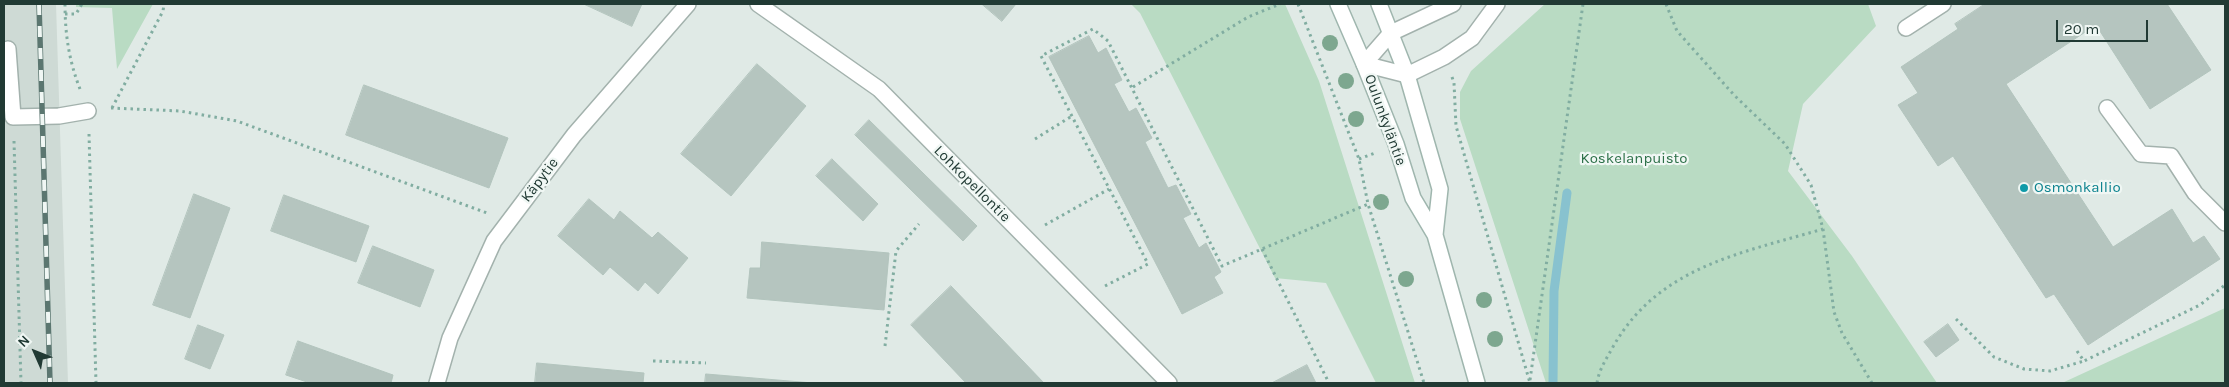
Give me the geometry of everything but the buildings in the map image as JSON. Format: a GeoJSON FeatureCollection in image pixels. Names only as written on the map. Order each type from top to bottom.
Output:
{"type":"FeatureCollection","features":[{"type":"Feature","properties":{"kind":"street","name":"Käpytie"},"geometry":{"type":"LineString","coordinates":[[437,383],[450,338],[494,241],[574,135],[688,4]]}},
{"type":"Feature","properties":{"kind":"street","name":"Lohkopellontie"},"geometry":{"type":"LineString","coordinates":[[758,4],[878,89],[1169,383]]}},
{"type":"Feature","properties":{"kind":"street","name":"Oulunkyläntie"},"geometry":{"type":"LineString","coordinates":[[1338,4],[1396,144],[1413,198],[1435,236],[1477,383]]}},
{"type":"Feature","properties":{"kind":"street","name":"Oulunkyläntie"},"geometry":{"type":"LineString","coordinates":[[1379,4],[1407,75],[1440,189],[1435,236]]}},
{"type":"Feature","properties":{"kind":"street"},"geometry":{"type":"LineString","coordinates":[[1453,4],[1391,33],[1364,64],[1407,75],[1444,57],[1472,38],[1497,4]]}},
{"type":"Feature","properties":{"kind":"street"},"geometry":{"type":"LineString","coordinates":[[1906,28],[1943,4]]}},
{"type":"Feature","properties":{"kind":"street"},"geometry":{"type":"LineString","coordinates":[[8,49],[13,118],[59,116],[88,110]]}},
{"type":"Feature","properties":{"kind":"street"},"geometry":{"type":"LineString","coordinates":[[2107,108],[2141,154],[2171,156],[2195,193],[2225,223]]}},
{"type":"Feature","properties":{"kind":"path"},"geometry":{"type":"LineString","coordinates":[[65,4],[65,35],[72,67],[88,110],[96,383]]}},
{"type":"Feature","properties":{"kind":"path"},"geometry":{"type":"LineString","coordinates":[[65,14],[76,14],[82,4]]}},
{"type":"Feature","properties":{"kind":"path"},"geometry":{"type":"LineString","coordinates":[[112,108],[163,11],[164,4]]}},
{"type":"Feature","properties":{"kind":"path"},"geometry":{"type":"LineString","coordinates":[[1132,87],[1248,17],[1280,4]]}},
{"type":"Feature","properties":{"kind":"path"},"geometry":{"type":"LineString","coordinates":[[1298,4],[1359,159],[1368,204],[1424,383]]}},
{"type":"Feature","properties":{"kind":"path"},"geometry":{"type":"LineString","coordinates":[[1530,383],[1583,4]]}},
{"type":"Feature","properties":{"kind":"path"},"geometry":{"type":"LineString","coordinates":[[1666,4],[1677,31],[1734,95],[1785,144],[1811,185],[1823,229],[1834,312],[1842,333],[1872,383]]}},
{"type":"Feature","properties":{"kind":"path"},"geometry":{"type":"LineString","coordinates":[[1102,287],[1148,264],[1041,56],[1092,29],[1108,41],[1222,266],[1368,204]]}},
{"type":"Feature","properties":{"kind":"path"},"geometry":{"type":"LineString","coordinates":[[1454,83],[1456,126],[1530,383]]}},
{"type":"Feature","properties":{"kind":"path"},"geometry":{"type":"LineString","coordinates":[[88,110],[112,108],[180,111],[236,121],[509,221]]}},
{"type":"Feature","properties":{"kind":"path"},"geometry":{"type":"LineString","coordinates":[[1034,139],[1072,116]]}},
{"type":"Feature","properties":{"kind":"path"},"geometry":{"type":"LineString","coordinates":[[13,118],[21,383]]}},
{"type":"Feature","properties":{"kind":"path"},"geometry":{"type":"LineString","coordinates":[[1042,226],[1110,189]]}},
{"type":"Feature","properties":{"kind":"path"},"geometry":{"type":"LineString","coordinates":[[885,346],[896,252],[919,224]]}},
{"type":"Feature","properties":{"kind":"path"},"geometry":{"type":"LineString","coordinates":[[1597,383],[1598,372],[1622,332],[1652,296],[1684,275],[1731,256],[1823,229]]}},
{"type":"Feature","properties":{"kind":"path"},"geometry":{"type":"LineString","coordinates":[[1262,249],[1329,383]]}},
{"type":"Feature","properties":{"kind":"path"},"geometry":{"type":"LineString","coordinates":[[1956,319],[1994,357],[2024,369],[2050,371],[2084,361],[2200,305],[2225,284]]}},
{"type":"Feature","properties":{"kind":"path"},"geometry":{"type":"LineString","coordinates":[[2077,352],[2084,361]]}},
{"type":"Feature","properties":{"kind":"path"},"geometry":{"type":"LineString","coordinates":[[653,361],[706,363]]}},
{"type":"Feature","properties":{"kind":"shaded area"},"geometry":{"type":"Polygon","coordinates":[[[4,4],[56,4],[68,383],[4,383],[4,4]]]}},
{"type":"Feature","properties":{"kind":"green space"},"geometry":{"type":"Polygon","coordinates":[[[76,4],[153,4],[117,69],[112,8],[76,7],[76,4]]]}},
{"type":"Feature","properties":{"kind":"green space"},"geometry":{"type":"Polygon","coordinates":[[[1131,4],[1285,4],[1319,81],[1415,383],[1376,383],[1326,283],[1275,278],[1140,13],[1131,4]]]}},
{"type":"Feature","properties":{"kind":"green space","name":"Koskelanpuisto"},"geometry":{"type":"Polygon","coordinates":[[[1545,4],[1868,4],[1876,26],[1803,104],[1788,171],[1852,256],[1937,383],[1546,383],[1460,119],[1460,92],[1471,71],[1545,4]]]}},
{"type":"Feature","properties":{"kind":"green space"},"geometry":{"type":"Polygon","coordinates":[[[2225,308],[2225,383],[2062,383],[2225,308]]]}},
{"type":"Feature","properties":{"kind":"waterway"},"geometry":{"type":"LineString","coordinates":[[1553,383],[1554,291],[1567,193]]}},
{"type":"Feature","properties":{"kind":"railway"},"geometry":{"type":"LineString","coordinates":[[39,4],[50,383]]}},
{"type":"Feature","properties":{"kind":"place","name":"Osmonkallio"},"geometry":{"type":"Point","coordinates":[2024,188]}}]}
